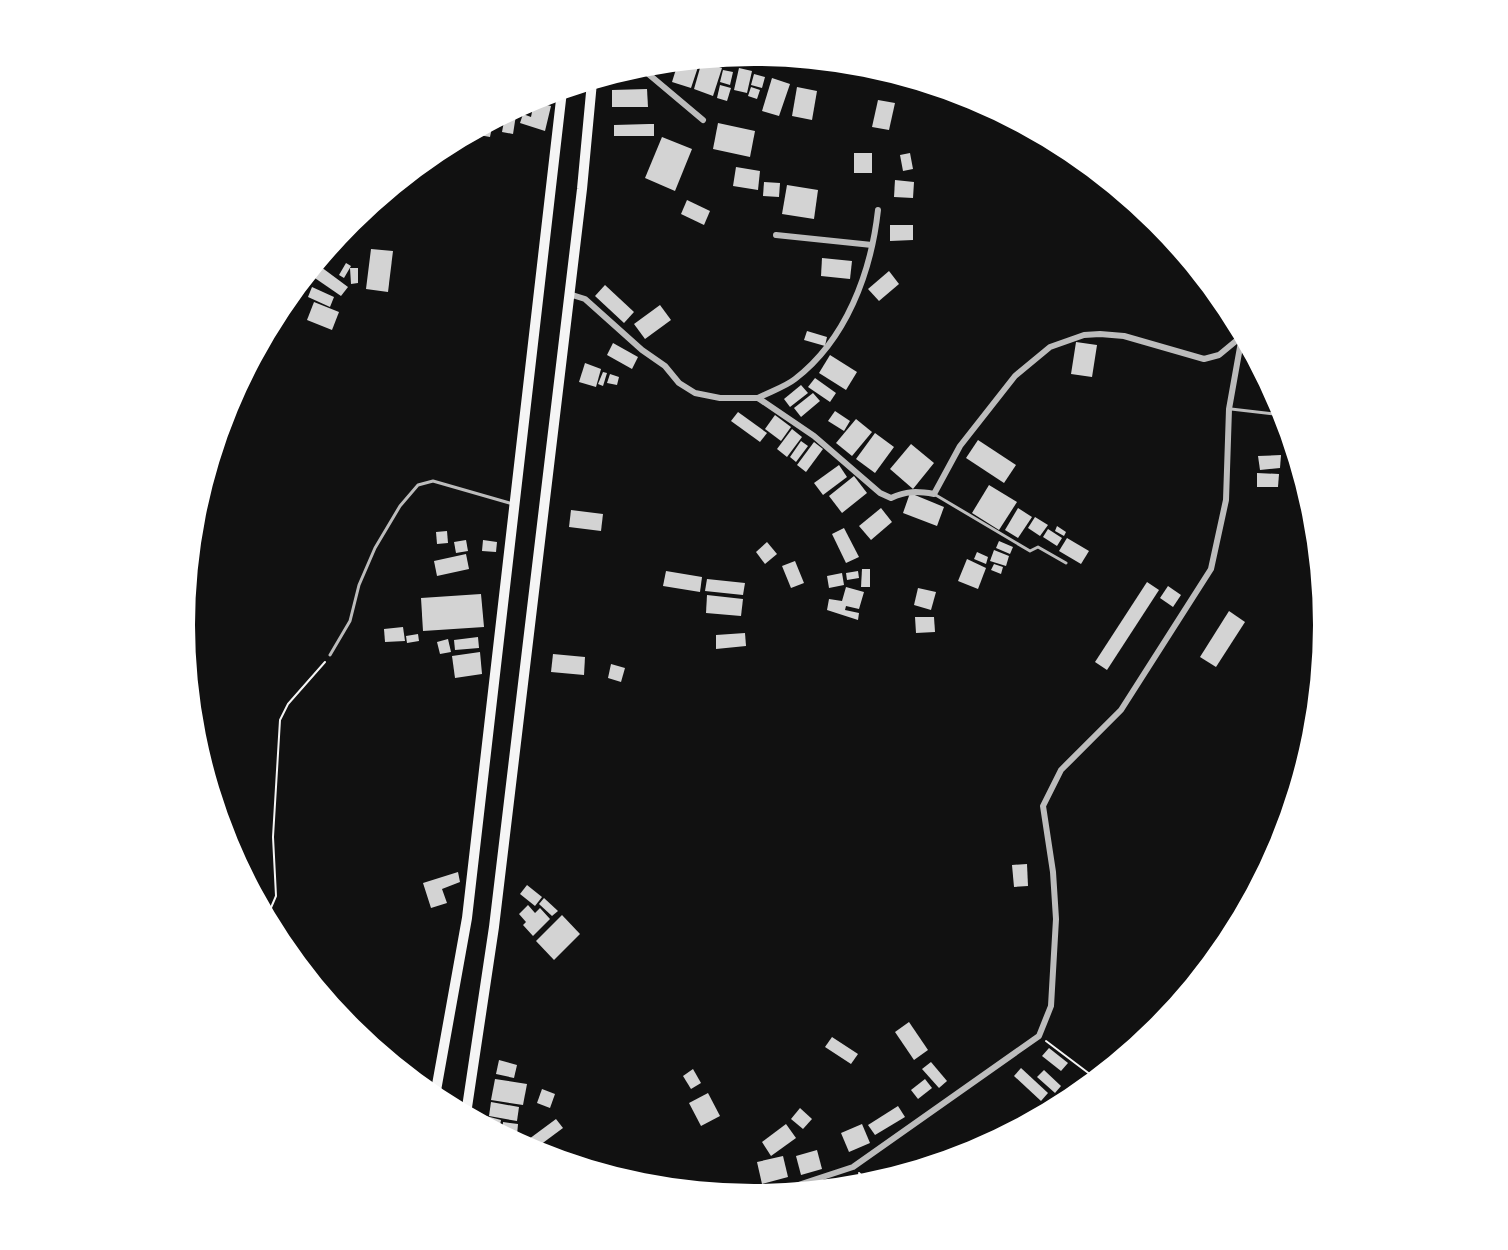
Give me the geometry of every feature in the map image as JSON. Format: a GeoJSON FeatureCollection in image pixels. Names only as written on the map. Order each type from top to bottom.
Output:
{"type":"FeatureCollection","features":[{"type":"Feature","properties":{"kind":"highway"},"geometry":{"type":"LineString","coordinates":[[467,1105],[493,938],[591,91]]}},
{"type":"Feature","properties":{"kind":"highway"},"geometry":{"type":"LineString","coordinates":[[437,1085],[467,918],[561,101]]}},
{"type":"Feature","properties":{"kind":"street"},"geometry":{"type":"LineString","coordinates":[[651,76],[703,120]]}},
{"type":"Feature","properties":{"kind":"street"},"geometry":{"type":"LineString","coordinates":[[569,294],[585,299],[642,350],[665,366],[679,383],[695,393],[720,398],[758,398],[794,380],[831,345],[865,273],[878,210]]}},
{"type":"Feature","properties":{"kind":"street"},"geometry":{"type":"LineString","coordinates":[[776,235],[872,245]]}},
{"type":"Feature","properties":{"kind":"street"},"geometry":{"type":"LineString","coordinates":[[758,398],[814,436],[879,493],[891,498],[915,491],[934,494],[960,446],[1015,376],[1050,347],[1062,341],[1100,334],[1124,336],[1204,359],[1219,355],[1235,342]]}},
{"type":"Feature","properties":{"kind":"street"},"geometry":{"type":"LineString","coordinates":[[811,1181],[853,1167],[1039,1036],[1051,1006],[1056,919],[1053,872],[1043,806],[1061,770],[1121,710],[1211,569],[1226,500],[1229,409],[1240,349]]}},
{"type":"Feature","properties":{"kind":"lane"},"geometry":{"type":"LineString","coordinates":[[1229,409],[1272,416]]}},
{"type":"Feature","properties":{"kind":"lane"},"geometry":{"type":"LineString","coordinates":[[330,655],[350,621],[359,585],[375,548],[400,506],[418,485],[433,481],[515,504]]}},
{"type":"Feature","properties":{"kind":"lane"},"geometry":{"type":"LineString","coordinates":[[934,494],[1030,551],[1038,547],[1066,563]]}},
{"type":"Feature","properties":{"kind":"path"},"geometry":{"type":"LineString","coordinates":[[271,907],[276,896],[273,837],[280,720],[288,704],[330,655]]}},
{"type":"Feature","properties":{"kind":"path"},"geometry":{"type":"LineString","coordinates":[[1039,1036],[1088,1073]]}},
{"type":"Feature","properties":{"kind":"building"},"geometry":{"type":"Polygon","coordinates":[[[722,68],[713,96],[694,89],[700,69],[722,68]]]}},
{"type":"Feature","properties":{"kind":"building"},"geometry":{"type":"Polygon","coordinates":[[[739,68],[752,71],[747,93],[734,90],[739,68]]]}},
{"type":"Feature","properties":{"kind":"building"},"geometry":{"type":"Polygon","coordinates":[[[697,69],[691,88],[672,82],[675,72],[697,69]]]}},
{"type":"Feature","properties":{"kind":"building"},"geometry":{"type":"Polygon","coordinates":[[[723,70],[733,72],[730,85],[720,82],[723,70]]]}},
{"type":"Feature","properties":{"kind":"building"},"geometry":{"type":"Polygon","coordinates":[[[754,74],[765,77],[762,88],[751,85],[754,74]]]}},
{"type":"Feature","properties":{"kind":"building"},"geometry":{"type":"Polygon","coordinates":[[[772,78],[790,84],[779,116],[762,111],[772,78]]]}},
{"type":"Feature","properties":{"kind":"building"},"geometry":{"type":"Polygon","coordinates":[[[720,85],[731,88],[727,101],[717,98],[720,85]]]}},
{"type":"Feature","properties":{"kind":"building"},"geometry":{"type":"Polygon","coordinates":[[[751,87],[760,90],[757,99],[748,96],[751,87]]]}},
{"type":"Feature","properties":{"kind":"building"},"geometry":{"type":"Polygon","coordinates":[[[797,87],[817,91],[812,120],[792,116],[797,87]]]}},
{"type":"Feature","properties":{"kind":"building"},"geometry":{"type":"Polygon","coordinates":[[[647,89],[648,107],[612,107],[612,90],[647,89]]]}},
{"type":"Feature","properties":{"kind":"building"},"geometry":{"type":"Polygon","coordinates":[[[878,100],[895,103],[889,130],[872,127],[878,100]]]}},
{"type":"Feature","properties":{"kind":"building"},"geometry":{"type":"Polygon","coordinates":[[[551,106],[545,131],[520,123],[522,117],[526,115],[531,117],[532,113],[551,106]]]}},
{"type":"Feature","properties":{"kind":"building"},"geometry":{"type":"Polygon","coordinates":[[[515,120],[513,134],[502,132],[503,126],[515,120]]]}},
{"type":"Feature","properties":{"kind":"building"},"geometry":{"type":"Polygon","coordinates":[[[718,123],[755,131],[750,157],[713,149],[718,123]]]}},
{"type":"Feature","properties":{"kind":"building"},"geometry":{"type":"Polygon","coordinates":[[[654,124],[654,136],[614,136],[614,125],[654,124]]]}},
{"type":"Feature","properties":{"kind":"building"},"geometry":{"type":"Polygon","coordinates":[[[662,137],[692,149],[675,191],[645,178],[662,137]]]}},
{"type":"Feature","properties":{"kind":"building"},"geometry":{"type":"Polygon","coordinates":[[[854,153],[872,153],[872,173],[854,173],[854,153]]]}},
{"type":"Feature","properties":{"kind":"building"},"geometry":{"type":"Polygon","coordinates":[[[910,153],[913,169],[903,171],[900,155],[910,153]]]}},
{"type":"Feature","properties":{"kind":"building"},"geometry":{"type":"Polygon","coordinates":[[[736,167],[760,171],[758,190],[733,186],[736,167]]]}},
{"type":"Feature","properties":{"kind":"building"},"geometry":{"type":"Polygon","coordinates":[[[895,180],[914,182],[913,198],[894,197],[895,180]]]}},
{"type":"Feature","properties":{"kind":"building"},"geometry":{"type":"Polygon","coordinates":[[[764,182],[780,183],[779,197],[763,196],[764,182]]]}},
{"type":"Feature","properties":{"kind":"building"},"geometry":{"type":"Polygon","coordinates":[[[787,185],[818,190],[814,219],[782,214],[787,185]]]}},
{"type":"Feature","properties":{"kind":"building"},"geometry":{"type":"Polygon","coordinates":[[[687,200],[710,211],[704,225],[681,214],[687,200]]]}},
{"type":"Feature","properties":{"kind":"building"},"geometry":{"type":"Polygon","coordinates":[[[890,225],[913,225],[913,240],[890,241],[890,225]]]}},
{"type":"Feature","properties":{"kind":"building"},"geometry":{"type":"Polygon","coordinates":[[[371,249],[393,251],[388,292],[366,289],[371,249]]]}},
{"type":"Feature","properties":{"kind":"building"},"geometry":{"type":"Polygon","coordinates":[[[822,258],[852,261],[850,279],[821,276],[822,258]]]}},
{"type":"Feature","properties":{"kind":"building"},"geometry":{"type":"Polygon","coordinates":[[[346,263],[351,266],[344,278],[339,275],[346,263]]]}},
{"type":"Feature","properties":{"kind":"building"},"geometry":{"type":"Polygon","coordinates":[[[350,268],[358,268],[358,283],[351,284],[350,268]]]}},
{"type":"Feature","properties":{"kind":"building"},"geometry":{"type":"Polygon","coordinates":[[[324,269],[348,287],[341,296],[316,279],[324,269]]]}},
{"type":"Feature","properties":{"kind":"building"},"geometry":{"type":"Polygon","coordinates":[[[889,271],[899,284],[879,301],[868,289],[889,271]]]}},
{"type":"Feature","properties":{"kind":"building"},"geometry":{"type":"Polygon","coordinates":[[[605,285],[634,312],[624,323],[595,296],[605,285]]]}},
{"type":"Feature","properties":{"kind":"building"},"geometry":{"type":"Polygon","coordinates":[[[312,287],[334,297],[330,307],[308,297],[312,287]]]}},
{"type":"Feature","properties":{"kind":"building"},"geometry":{"type":"Polygon","coordinates":[[[314,302],[339,312],[332,330],[307,320],[314,302]]]}},
{"type":"Feature","properties":{"kind":"building"},"geometry":{"type":"Polygon","coordinates":[[[660,305],[671,320],[645,339],[634,324],[660,305]]]}},
{"type":"Feature","properties":{"kind":"building"},"geometry":{"type":"Polygon","coordinates":[[[807,331],[827,337],[825,346],[804,340],[807,331]]]}},
{"type":"Feature","properties":{"kind":"building"},"geometry":{"type":"Polygon","coordinates":[[[1076,342],[1097,345],[1092,377],[1071,374],[1076,342]]]}},
{"type":"Feature","properties":{"kind":"building"},"geometry":{"type":"Polygon","coordinates":[[[613,343],[638,357],[632,369],[607,355],[613,343]]]}},
{"type":"Feature","properties":{"kind":"building"},"geometry":{"type":"Polygon","coordinates":[[[830,355],[857,372],[846,390],[819,373],[830,355]]]}},
{"type":"Feature","properties":{"kind":"building"},"geometry":{"type":"Polygon","coordinates":[[[585,363],[601,369],[596,387],[579,382],[585,363]]]}},
{"type":"Feature","properties":{"kind":"building"},"geometry":{"type":"Polygon","coordinates":[[[603,372],[607,373],[603,386],[598,384],[603,372]]]}},
{"type":"Feature","properties":{"kind":"building"},"geometry":{"type":"Polygon","coordinates":[[[610,374],[619,377],[617,385],[607,383],[610,374]]]}},
{"type":"Feature","properties":{"kind":"building"},"geometry":{"type":"Polygon","coordinates":[[[815,378],[836,393],[830,402],[808,387],[815,378]]]}},
{"type":"Feature","properties":{"kind":"building"},"geometry":{"type":"Polygon","coordinates":[[[801,385],[808,393],[790,407],[784,399],[801,385]]]}},
{"type":"Feature","properties":{"kind":"building"},"geometry":{"type":"Polygon","coordinates":[[[813,393],[820,401],[801,417],[794,408],[813,393]]]}},
{"type":"Feature","properties":{"kind":"building"},"geometry":{"type":"Polygon","coordinates":[[[835,411],[850,421],[844,431],[828,421],[835,411]]]}},
{"type":"Feature","properties":{"kind":"building"},"geometry":{"type":"Polygon","coordinates":[[[738,412],[767,433],[760,442],[731,421],[738,412]]]}},
{"type":"Feature","properties":{"kind":"building"},"geometry":{"type":"Polygon","coordinates":[[[775,415],[791,427],[781,441],[765,429],[775,415]]]}},
{"type":"Feature","properties":{"kind":"building"},"geometry":{"type":"Polygon","coordinates":[[[856,419],[872,432],[852,456],[836,443],[856,419]]]}},
{"type":"Feature","properties":{"kind":"building"},"geometry":{"type":"Polygon","coordinates":[[[792,429],[802,437],[787,457],[777,449],[792,429]]]}},
{"type":"Feature","properties":{"kind":"building"},"geometry":{"type":"Polygon","coordinates":[[[875,433],[894,447],[875,473],[856,459],[875,433]]]}},
{"type":"Feature","properties":{"kind":"building"},"geometry":{"type":"Polygon","coordinates":[[[978,440],[1016,465],[1004,483],[966,458],[978,440]]]}},
{"type":"Feature","properties":{"kind":"building"},"geometry":{"type":"Polygon","coordinates":[[[801,441],[808,446],[796,462],[790,457],[801,441]]]}},
{"type":"Feature","properties":{"kind":"building"},"geometry":{"type":"Polygon","coordinates":[[[814,442],[823,449],[806,472],[797,465],[814,442]]]}},
{"type":"Feature","properties":{"kind":"building"},"geometry":{"type":"Polygon","coordinates":[[[911,444],[934,463],[913,489],[890,469],[911,444]]]}},
{"type":"Feature","properties":{"kind":"building"},"geometry":{"type":"Polygon","coordinates":[[[1281,455],[1280,468],[1260,470],[1258,456],[1281,455]]]}},
{"type":"Feature","properties":{"kind":"building"},"geometry":{"type":"Polygon","coordinates":[[[839,465],[847,477],[823,495],[814,483],[839,465]]]}},
{"type":"Feature","properties":{"kind":"building"},"geometry":{"type":"Polygon","coordinates":[[[1257,473],[1279,474],[1278,487],[1257,487],[1257,473]]]}},
{"type":"Feature","properties":{"kind":"building"},"geometry":{"type":"Polygon","coordinates":[[[854,476],[867,493],[842,513],[829,496],[854,476]]]}},
{"type":"Feature","properties":{"kind":"building"},"geometry":{"type":"Polygon","coordinates":[[[989,485],[1017,502],[999,530],[972,513],[989,485]]]}},
{"type":"Feature","properties":{"kind":"building"},"geometry":{"type":"Polygon","coordinates":[[[910,493],[944,507],[937,526],[903,513],[910,493]]]}},
{"type":"Feature","properties":{"kind":"building"},"geometry":{"type":"Polygon","coordinates":[[[881,508],[892,522],[871,540],[859,526],[881,508]]]}},
{"type":"Feature","properties":{"kind":"building"},"geometry":{"type":"Polygon","coordinates":[[[1018,508],[1032,517],[1018,538],[1005,530],[1018,508]]]}},
{"type":"Feature","properties":{"kind":"building"},"geometry":{"type":"Polygon","coordinates":[[[571,510],[603,514],[601,531],[569,527],[571,510]]]}},
{"type":"Feature","properties":{"kind":"building"},"geometry":{"type":"Polygon","coordinates":[[[1035,517],[1048,525],[1040,536],[1028,528],[1035,517]]]}},
{"type":"Feature","properties":{"kind":"building"},"geometry":{"type":"Polygon","coordinates":[[[1057,526],[1066,532],[1064,536],[1055,531],[1057,526]]]}},
{"type":"Feature","properties":{"kind":"building"},"geometry":{"type":"Polygon","coordinates":[[[844,528],[859,557],[846,563],[832,534],[844,528]]]}},
{"type":"Feature","properties":{"kind":"building"},"geometry":{"type":"Polygon","coordinates":[[[1048,529],[1062,538],[1057,546],[1043,537],[1048,529]]]}},
{"type":"Feature","properties":{"kind":"building"},"geometry":{"type":"Polygon","coordinates":[[[447,531],[448,543],[437,544],[436,532],[447,531]]]}},
{"type":"Feature","properties":{"kind":"building"},"geometry":{"type":"Polygon","coordinates":[[[1067,538],[1089,551],[1081,564],[1059,551],[1067,538]]]}},
{"type":"Feature","properties":{"kind":"building"},"geometry":{"type":"Polygon","coordinates":[[[466,540],[468,551],[456,553],[454,542],[466,540]]]}},
{"type":"Feature","properties":{"kind":"building"},"geometry":{"type":"Polygon","coordinates":[[[483,540],[497,542],[496,552],[482,551],[483,540]]]}},
{"type":"Feature","properties":{"kind":"building"},"geometry":{"type":"Polygon","coordinates":[[[999,541],[1013,547],[1010,554],[996,548],[999,541]]]}},
{"type":"Feature","properties":{"kind":"building"},"geometry":{"type":"Polygon","coordinates":[[[767,542],[777,554],[765,564],[756,552],[767,542]]]}},
{"type":"Feature","properties":{"kind":"building"},"geometry":{"type":"Polygon","coordinates":[[[994,550],[1009,556],[1006,566],[990,561],[994,550]]]}},
{"type":"Feature","properties":{"kind":"building"},"geometry":{"type":"Polygon","coordinates":[[[977,552],[988,557],[986,564],[974,559],[977,552]]]}},
{"type":"Feature","properties":{"kind":"building"},"geometry":{"type":"Polygon","coordinates":[[[466,554],[469,569],[437,576],[434,561],[466,554]]]}},
{"type":"Feature","properties":{"kind":"building"},"geometry":{"type":"Polygon","coordinates":[[[967,559],[986,568],[978,589],[958,581],[967,559]]]}},
{"type":"Feature","properties":{"kind":"building"},"geometry":{"type":"Polygon","coordinates":[[[795,561],[804,583],[791,588],[782,566],[795,561]]]}},
{"type":"Feature","properties":{"kind":"building"},"geometry":{"type":"Polygon","coordinates":[[[994,564],[1003,567],[1001,574],[991,570],[994,564]]]}},
{"type":"Feature","properties":{"kind":"building"},"geometry":{"type":"Polygon","coordinates":[[[862,569],[870,569],[870,587],[861,587],[862,569]]]}},
{"type":"Feature","properties":{"kind":"building"},"geometry":{"type":"Polygon","coordinates":[[[666,571],[702,577],[700,592],[663,586],[666,571]]]}},
{"type":"Feature","properties":{"kind":"building"},"geometry":{"type":"Polygon","coordinates":[[[858,571],[859,578],[847,580],[846,573],[858,571]]]}},
{"type":"Feature","properties":{"kind":"building"},"geometry":{"type":"Polygon","coordinates":[[[842,573],[844,585],[829,588],[827,576],[842,573]]]}},
{"type":"Feature","properties":{"kind":"building"},"geometry":{"type":"Polygon","coordinates":[[[707,579],[745,583],[743,595],[705,591],[707,579]]]}},
{"type":"Feature","properties":{"kind":"building"},"geometry":{"type":"Polygon","coordinates":[[[1147,582],[1159,590],[1107,670],[1095,662],[1147,582]]]}},
{"type":"Feature","properties":{"kind":"building"},"geometry":{"type":"Polygon","coordinates":[[[1168,586],[1181,595],[1173,607],[1160,598],[1168,586]]]}},
{"type":"Feature","properties":{"kind":"building"},"geometry":{"type":"Polygon","coordinates":[[[846,587],[864,592],[859,609],[846,606],[845,610],[859,613],[858,620],[827,610],[829,599],[842,601],[846,587]]]}},
{"type":"Feature","properties":{"kind":"building"},"geometry":{"type":"Polygon","coordinates":[[[918,588],[936,592],[931,610],[914,605],[918,588]]]}},
{"type":"Feature","properties":{"kind":"building"},"geometry":{"type":"Polygon","coordinates":[[[481,594],[484,627],[423,631],[421,598],[481,594]]]}},
{"type":"Feature","properties":{"kind":"building"},"geometry":{"type":"Polygon","coordinates":[[[707,595],[743,599],[741,616],[706,613],[707,595]]]}},
{"type":"Feature","properties":{"kind":"building"},"geometry":{"type":"Polygon","coordinates":[[[1229,611],[1245,622],[1216,667],[1200,657],[1229,611]]]}},
{"type":"Feature","properties":{"kind":"building"},"geometry":{"type":"Polygon","coordinates":[[[915,617],[934,617],[935,632],[916,633],[915,617]]]}},
{"type":"Feature","properties":{"kind":"building"},"geometry":{"type":"Polygon","coordinates":[[[403,627],[405,641],[385,642],[384,629],[403,627]]]}},
{"type":"Feature","properties":{"kind":"building"},"geometry":{"type":"Polygon","coordinates":[[[745,633],[746,646],[716,649],[716,635],[745,633]]]}},
{"type":"Feature","properties":{"kind":"building"},"geometry":{"type":"Polygon","coordinates":[[[418,634],[419,641],[407,643],[406,636],[418,634]]]}},
{"type":"Feature","properties":{"kind":"building"},"geometry":{"type":"Polygon","coordinates":[[[478,637],[479,648],[455,650],[454,640],[478,637]]]}},
{"type":"Feature","properties":{"kind":"building"},"geometry":{"type":"Polygon","coordinates":[[[448,639],[451,652],[440,654],[437,642],[448,639]]]}},
{"type":"Feature","properties":{"kind":"building"},"geometry":{"type":"Polygon","coordinates":[[[480,652],[482,674],[455,678],[452,656],[480,652]]]}},
{"type":"Feature","properties":{"kind":"building"},"geometry":{"type":"Polygon","coordinates":[[[553,654],[585,657],[584,675],[551,672],[553,654]]]}},
{"type":"Feature","properties":{"kind":"building"},"geometry":{"type":"Polygon","coordinates":[[[611,664],[625,668],[621,682],[608,678],[611,664]]]}},
{"type":"Feature","properties":{"kind":"building"},"geometry":{"type":"Polygon","coordinates":[[[1027,864],[1028,886],[1014,887],[1012,865],[1027,864]]]}},
{"type":"Feature","properties":{"kind":"building"},"geometry":{"type":"Polygon","coordinates":[[[458,872],[460,882],[442,889],[447,903],[431,908],[423,883],[458,872]]]}},
{"type":"Feature","properties":{"kind":"building"},"geometry":{"type":"Polygon","coordinates":[[[527,885],[542,897],[535,906],[520,894],[527,885]]]}},
{"type":"Feature","properties":{"kind":"building"},"geometry":{"type":"Polygon","coordinates":[[[544,898],[558,911],[552,916],[539,904],[544,898]]]}},
{"type":"Feature","properties":{"kind":"building"},"geometry":{"type":"Polygon","coordinates":[[[528,905],[535,913],[540,908],[550,919],[533,936],[523,925],[526,922],[519,914],[528,905]]]}},
{"type":"Feature","properties":{"kind":"building"},"geometry":{"type":"Polygon","coordinates":[[[562,915],[580,934],[554,960],[536,941],[562,915]]]}},
{"type":"Feature","properties":{"kind":"building"},"geometry":{"type":"Polygon","coordinates":[[[909,1022],[928,1050],[914,1060],[895,1032],[909,1022]]]}},
{"type":"Feature","properties":{"kind":"building"},"geometry":{"type":"Polygon","coordinates":[[[832,1037],[858,1054],[851,1064],[825,1047],[832,1037]]]}},
{"type":"Feature","properties":{"kind":"building"},"geometry":{"type":"Polygon","coordinates":[[[1049,1048],[1068,1063],[1061,1071],[1042,1056],[1049,1048]]]}},
{"type":"Feature","properties":{"kind":"building"},"geometry":{"type":"Polygon","coordinates":[[[499,1060],[517,1065],[514,1078],[496,1074],[499,1060]]]}},
{"type":"Feature","properties":{"kind":"building"},"geometry":{"type":"Polygon","coordinates":[[[931,1062],[947,1081],[939,1088],[922,1069],[931,1062]]]}},
{"type":"Feature","properties":{"kind":"building"},"geometry":{"type":"Polygon","coordinates":[[[1021,1068],[1048,1093],[1041,1101],[1014,1076],[1021,1068]]]}},
{"type":"Feature","properties":{"kind":"building"},"geometry":{"type":"Polygon","coordinates":[[[693,1069],[701,1083],[691,1089],[683,1076],[693,1069]]]}},
{"type":"Feature","properties":{"kind":"building"},"geometry":{"type":"Polygon","coordinates":[[[1044,1070],[1061,1086],[1055,1093],[1037,1077],[1044,1070]]]}},
{"type":"Feature","properties":{"kind":"building"},"geometry":{"type":"Polygon","coordinates":[[[495,1079],[527,1084],[523,1105],[491,1100],[495,1079]]]}},
{"type":"Feature","properties":{"kind":"building"},"geometry":{"type":"Polygon","coordinates":[[[925,1079],[932,1088],[918,1099],[911,1090],[925,1079]]]}},
{"type":"Feature","properties":{"kind":"building"},"geometry":{"type":"Polygon","coordinates":[[[542,1089],[555,1094],[550,1108],[537,1103],[542,1089]]]}},
{"type":"Feature","properties":{"kind":"building"},"geometry":{"type":"Polygon","coordinates":[[[708,1093],[720,1116],[701,1126],[689,1103],[708,1093]]]}},
{"type":"Feature","properties":{"kind":"building"},"geometry":{"type":"Polygon","coordinates":[[[491,1102],[519,1107],[517,1121],[489,1116],[491,1102]]]}},
{"type":"Feature","properties":{"kind":"building"},"geometry":{"type":"Polygon","coordinates":[[[898,1106],[905,1117],[875,1135],[868,1125],[898,1106]]]}},
{"type":"Feature","properties":{"kind":"building"},"geometry":{"type":"Polygon","coordinates":[[[800,1108],[812,1119],[803,1129],[791,1119],[800,1108]]]}},
{"type":"Feature","properties":{"kind":"building"},"geometry":{"type":"Polygon","coordinates":[[[556,1119],[563,1128],[544,1142],[532,1137],[556,1119]]]}},
{"type":"Feature","properties":{"kind":"building"},"geometry":{"type":"Polygon","coordinates":[[[503,1122],[518,1124],[517,1131],[507,1126],[503,1122]]]}},
{"type":"Feature","properties":{"kind":"building"},"geometry":{"type":"Polygon","coordinates":[[[786,1124],[796,1138],[771,1156],[762,1142],[786,1124]]]}},
{"type":"Feature","properties":{"kind":"building"},"geometry":{"type":"Polygon","coordinates":[[[862,1124],[870,1143],[849,1152],[841,1133],[862,1124]]]}},
{"type":"Feature","properties":{"kind":"building"},"geometry":{"type":"Polygon","coordinates":[[[817,1150],[822,1169],[801,1175],[796,1156],[817,1150]]]}},
{"type":"Feature","properties":{"kind":"building"},"geometry":{"type":"Polygon","coordinates":[[[783,1156],[788,1177],[762,1184],[757,1162],[783,1156]]]}}]}
